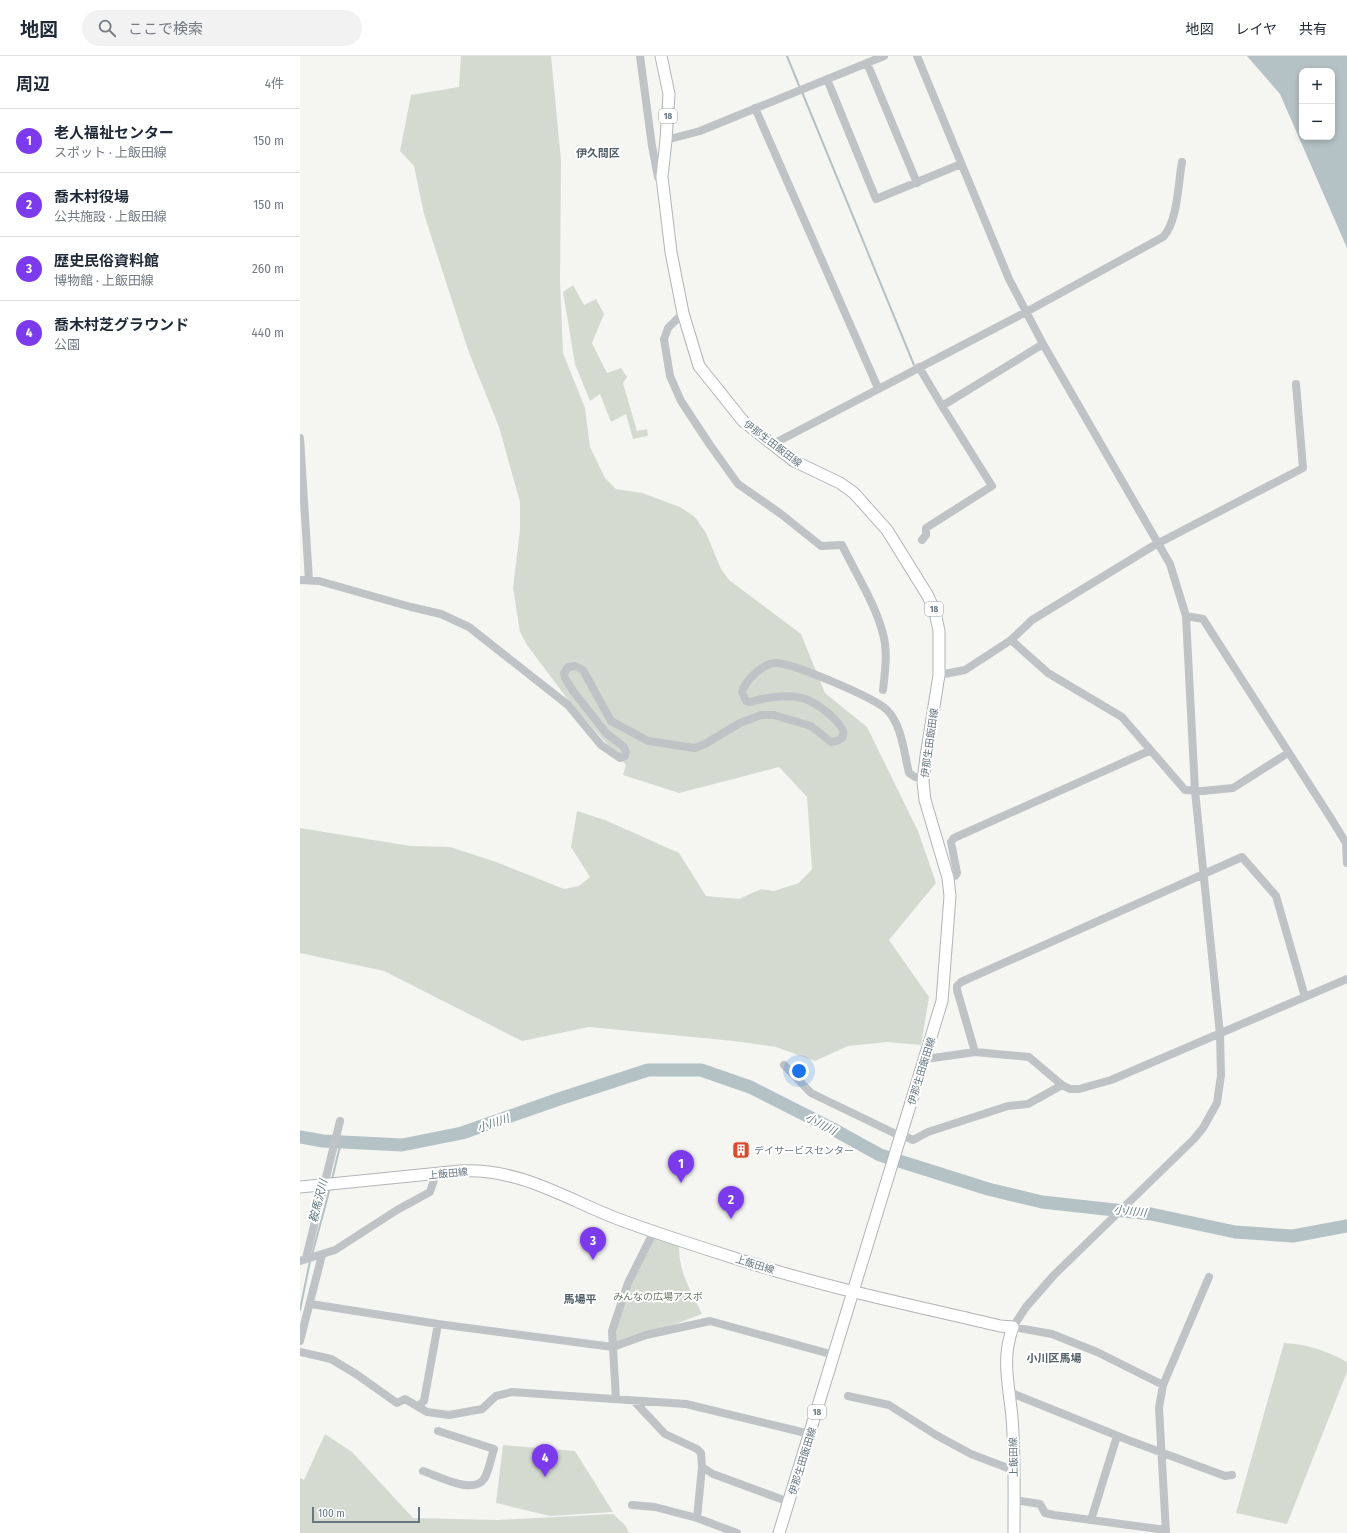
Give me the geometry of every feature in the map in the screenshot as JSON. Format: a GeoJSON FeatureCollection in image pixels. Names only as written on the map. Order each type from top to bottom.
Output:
{"type":"FeatureCollection","features":[{"type":"Feature","properties":{"kind":"main road","name":"伊那生田飯田線"},"geometry":{"type":"LineString","coordinates":[[661,56],[668,94],[666,140],[662,177],[663,186],[672,252],[683,313],[699,366],[743,421],[794,461],[840,483],[854,493],[887,530],[928,596],[935,612],[939,631],[939,675],[923,782],[925,800],[948,878],[950,896],[950,915],[942,1001],[926,1059],[899,1136],[889,1177],[779,1533]]}},
{"type":"Feature","properties":{"kind":"main road","name":"上飯田線"},"geometry":{"type":"LineString","coordinates":[[300,1187],[479,1170],[514,1176],[532,1182],[590,1208],[751,1263],[853,1291],[1000,1326],[1013,1327],[1008,1338],[1005,1358],[1012,1418],[1014,1533]]}},
{"type":"Feature","properties":{"kind":"street"},"geometry":{"type":"LineString","coordinates":[[640,56],[652,146],[658,177],[663,186]]}},
{"type":"Feature","properties":{"kind":"street"},"geometry":{"type":"LineString","coordinates":[[666,140],[700,131],[884,56]]}},
{"type":"Feature","properties":{"kind":"street"},"geometry":{"type":"LineString","coordinates":[[916,56],[1009,279],[1043,344],[1170,564],[1186,616],[1195,791],[1220,1034],[1220,1089],[1217,1103],[1210,1117],[1194,1139],[1089,1240],[1035,1296],[1013,1327],[1052,1334],[1097,1352],[1163,1385]]}},
{"type":"Feature","properties":{"kind":"street"},"geometry":{"type":"LineString","coordinates":[[867,63],[917,183]]}},
{"type":"Feature","properties":{"kind":"street"},"geometry":{"type":"LineString","coordinates":[[827,79],[876,199],[961,164]]}},
{"type":"Feature","properties":{"kind":"street"},"geometry":{"type":"LineString","coordinates":[[755,108],[878,388]]}},
{"type":"Feature","properties":{"kind":"street"},"geometry":{"type":"LineString","coordinates":[[773,444],[1026,312],[1163,237],[1168,232],[1172,221],[1182,162]]}},
{"type":"Feature","properties":{"kind":"street"},"geometry":{"type":"LineString","coordinates":[[683,313],[668,328],[664,339],[670,376],[681,401],[738,484],[781,514],[821,546],[842,546],[872,606],[884,635],[886,664],[883,690]]}},
{"type":"Feature","properties":{"kind":"street"},"geometry":{"type":"LineString","coordinates":[[942,406],[1043,344]]}},
{"type":"Feature","properties":{"kind":"street"},"geometry":{"type":"LineString","coordinates":[[919,368],[992,486],[926,528],[926,535],[922,540]]}},
{"type":"Feature","properties":{"kind":"street"},"geometry":{"type":"LineString","coordinates":[[939,675],[965,670],[1011,640],[1032,620],[1158,544],[1303,468],[1296,384]]}},
{"type":"Feature","properties":{"kind":"street"},"geometry":{"type":"LineString","coordinates":[[300,438],[304,580],[319,581],[411,608],[441,614],[469,626],[568,705],[601,745],[620,758],[625,756],[626,752],[624,747],[606,733],[573,691],[564,678],[564,673],[568,667],[575,666],[583,670],[611,721],[648,741],[695,748],[705,744],[740,723],[761,715],[774,714],[811,726],[831,742],[838,741],[843,738],[844,732],[833,717],[819,706],[807,700],[784,696],[750,702],[746,701],[742,692],[744,686],[767,664],[775,663],[804,670],[882,705],[896,722],[909,773],[916,777]]}},
{"type":"Feature","properties":{"kind":"street"},"geometry":{"type":"LineString","coordinates":[[1186,616],[1203,619],[1346,843],[1347,863]]}},
{"type":"Feature","properties":{"kind":"street"},"geometry":{"type":"LineString","coordinates":[[1011,640],[1048,672],[1122,717],[1185,790],[1195,791],[1233,788],[1288,753]]}},
{"type":"Feature","properties":{"kind":"street"},"geometry":{"type":"LineString","coordinates":[[948,878],[957,873],[951,842],[954,838],[1149,750]]}},
{"type":"Feature","properties":{"kind":"street"},"geometry":{"type":"LineString","coordinates":[[975,1052],[957,990],[957,986],[961,982],[1242,857],[1276,896],[1305,997]]}},
{"type":"Feature","properties":{"kind":"street"},"geometry":{"type":"LineString","coordinates":[[926,1059],[975,1052],[1029,1057],[1062,1085],[1070,1089],[1079,1089],[1111,1080],[1347,979]]}},
{"type":"Feature","properties":{"kind":"street"},"geometry":{"type":"LineString","coordinates":[[784,1065],[811,1093],[899,1136],[913,1140],[928,1132],[1008,1106],[1028,1104],[1062,1085]]}},
{"type":"Feature","properties":{"kind":"street"},"geometry":{"type":"LineString","coordinates":[[303,1260],[325,1185],[339,1123]]}},
{"type":"Feature","properties":{"kind":"street"},"geometry":{"type":"LineString","coordinates":[[303,1260],[335,1250],[397,1210],[430,1192],[436,1174]]}},
{"type":"Feature","properties":{"kind":"street"},"geometry":{"type":"LineString","coordinates":[[616,1399],[612,1332],[618,1309],[628,1283],[654,1231]]}},
{"type":"Feature","properties":{"kind":"street"},"geometry":{"type":"LineString","coordinates":[[300,1341],[311,1304],[322,1255]]}},
{"type":"Feature","properties":{"kind":"street"},"geometry":{"type":"LineString","coordinates":[[1014,1500],[1040,1504],[1045,1513],[1166,1532],[1160,1451],[1159,1408],[1163,1385],[1209,1277]]}},
{"type":"Feature","properties":{"kind":"street"},"geometry":{"type":"LineString","coordinates":[[311,1304],[438,1324],[613,1347],[646,1335],[710,1321],[834,1355]]}},
{"type":"Feature","properties":{"kind":"street"},"geometry":{"type":"LineString","coordinates":[[418,1406],[424,1401],[438,1324]]}},
{"type":"Feature","properties":{"kind":"street"},"geometry":{"type":"LineString","coordinates":[[300,1352],[331,1359],[356,1374],[396,1403],[405,1399],[427,1412],[449,1415],[482,1409],[496,1396],[512,1392],[686,1404],[708,1408],[810,1434]]}},
{"type":"Feature","properties":{"kind":"street"},"geometry":{"type":"LineString","coordinates":[[1009,1392],[1117,1436],[1225,1476],[1232,1475]]}},
{"type":"Feature","properties":{"kind":"street"},"geometry":{"type":"LineString","coordinates":[[848,1396],[889,1405],[936,1435],[971,1454],[1013,1470]]}},
{"type":"Feature","properties":{"kind":"street"},"geometry":{"type":"LineString","coordinates":[[634,1400],[665,1434],[697,1449],[701,1453],[702,1467],[697,1518]]}},
{"type":"Feature","properties":{"kind":"street"},"geometry":{"type":"LineString","coordinates":[[423,1471],[469,1486],[479,1485],[485,1478],[494,1449],[438,1432]]}},
{"type":"Feature","properties":{"kind":"street"},"geometry":{"type":"LineString","coordinates":[[1091,1520],[1117,1436]]}},
{"type":"Feature","properties":{"kind":"street"},"geometry":{"type":"LineString","coordinates":[[702,1467],[713,1474],[789,1502]]}},
{"type":"Feature","properties":{"kind":"street"},"geometry":{"type":"LineString","coordinates":[[632,1505],[654,1507],[697,1518],[737,1533]]}},
{"type":"Feature","properties":{"kind":"green space"},"geometry":{"type":"Polygon","coordinates":[[[461,56],[551,56],[561,160],[560,281],[563,353],[585,408],[590,447],[605,478],[616,489],[642,493],[680,507],[695,517],[706,533],[721,569],[729,580],[801,634],[825,693],[867,727],[918,831],[936,883],[889,940],[929,997],[921,1045],[887,1042],[848,1046],[815,1061],[776,1047],[734,1041],[589,1027],[522,1041],[384,971],[300,953],[300,828],[410,846],[450,847],[496,862],[564,889],[579,886],[590,877],[571,847],[577,811],[605,820],[679,853],[706,896],[739,899],[761,889],[774,891],[799,883],[812,869],[807,797],[779,767],[679,793],[623,775],[626,765],[572,705],[527,645],[520,632],[513,588],[520,530],[520,502],[499,427],[468,350],[424,214],[414,166],[400,151],[411,95],[459,87],[461,56]]]}},
{"type":"Feature","properties":{"kind":"green space"},"geometry":{"type":"Polygon","coordinates":[[[573,285],[584,305],[596,299],[604,314],[592,343],[607,373],[621,368],[627,377],[623,383],[637,431],[647,429],[648,436],[633,439],[626,414],[611,422],[600,394],[590,401],[575,364],[563,292],[573,285]]]}},
{"type":"Feature","properties":{"kind":"green space","name":"みんなの広場アスボ"},"geometry":{"type":"Polygon","coordinates":[[[654,1231],[679,1243],[680,1262],[689,1288],[702,1314],[646,1335],[614,1345],[617,1314],[654,1231]]]}},
{"type":"Feature","properties":{"kind":"green space"},"geometry":{"type":"Polygon","coordinates":[[[1284,1343],[1317,1349],[1347,1362],[1347,1372],[1287,1524],[1236,1513],[1284,1343]]]}},
{"type":"Feature","properties":{"kind":"green space"},"geometry":{"type":"Polygon","coordinates":[[[325,1434],[352,1452],[413,1518],[498,1520],[613,1514],[625,1525],[629,1533],[300,1533],[300,1478],[304,1480],[325,1434]]]}},
{"type":"Feature","properties":{"kind":"green space"},"geometry":{"type":"Polygon","coordinates":[[[503,1445],[575,1451],[613,1512],[550,1516],[496,1503],[503,1445]]]}},
{"type":"Feature","properties":{"kind":"shaded area"},"geometry":{"type":"Polygon","coordinates":[[[1247,56],[1347,56],[1347,248],[1300,140],[1335,140],[1335,68],[1299,68],[1299,138],[1280,94],[1247,56]]]}},
{"type":"Feature","properties":{"kind":"waterway"},"geometry":{"type":"LineString","coordinates":[[787,56],[800,88]]}},
{"type":"Feature","properties":{"kind":"waterway"},"geometry":{"type":"LineString","coordinates":[[802,92],[914,365]]}},
{"type":"Feature","properties":{"kind":"waterway","name":"小川川"},"geometry":{"type":"LineString","coordinates":[[300,1137],[323,1141],[402,1145],[462,1133],[648,1070],[701,1070],[750,1087],[831,1128],[880,1155],[988,1189],[1042,1202],[1151,1214],[1235,1232],[1293,1236],[1347,1226]]}},
{"type":"Feature","properties":{"kind":"waterway","name":"鞍馬沢川"},"geometry":{"type":"LineString","coordinates":[[332,1179],[341,1142]]}},
{"type":"Feature","properties":{"kind":"waterway","name":"鞍馬沢川"},"geometry":{"type":"LineString","coordinates":[[312,1255],[330,1188]]}},
{"type":"Feature","properties":{"kind":"waterway","name":"鞍馬沢川"},"geometry":{"type":"LineString","coordinates":[[300,1310],[310,1261]]}},
{"type":"Feature","properties":{"kind":"place","name":"デイサービスセンター"},"geometry":{"type":"Point","coordinates":[741,1150]}},
{"type":"Feature","properties":{"kind":"place","name":"老人福祉センター"},"geometry":{"type":"Point","coordinates":[681,1183]}},
{"type":"Feature","properties":{"kind":"place","name":"喬木村役場"},"geometry":{"type":"Point","coordinates":[731,1219]}},
{"type":"Feature","properties":{"kind":"place","name":"歴史民俗資料館"},"geometry":{"type":"Point","coordinates":[593,1260]}},
{"type":"Feature","properties":{"kind":"place","name":"喬木村芝グラウンド"},"geometry":{"type":"Point","coordinates":[545,1477]}},
{"type":"Feature","properties":{"kind":"district","name":"伊久間区"},"geometry":{"type":"Point","coordinates":[598,153]}},
{"type":"Feature","properties":{"kind":"district","name":"馬場平"},"geometry":{"type":"Point","coordinates":[580,1299]}},
{"type":"Feature","properties":{"kind":"district","name":"小川区馬場"},"geometry":{"type":"Point","coordinates":[1054,1358]}}]}
